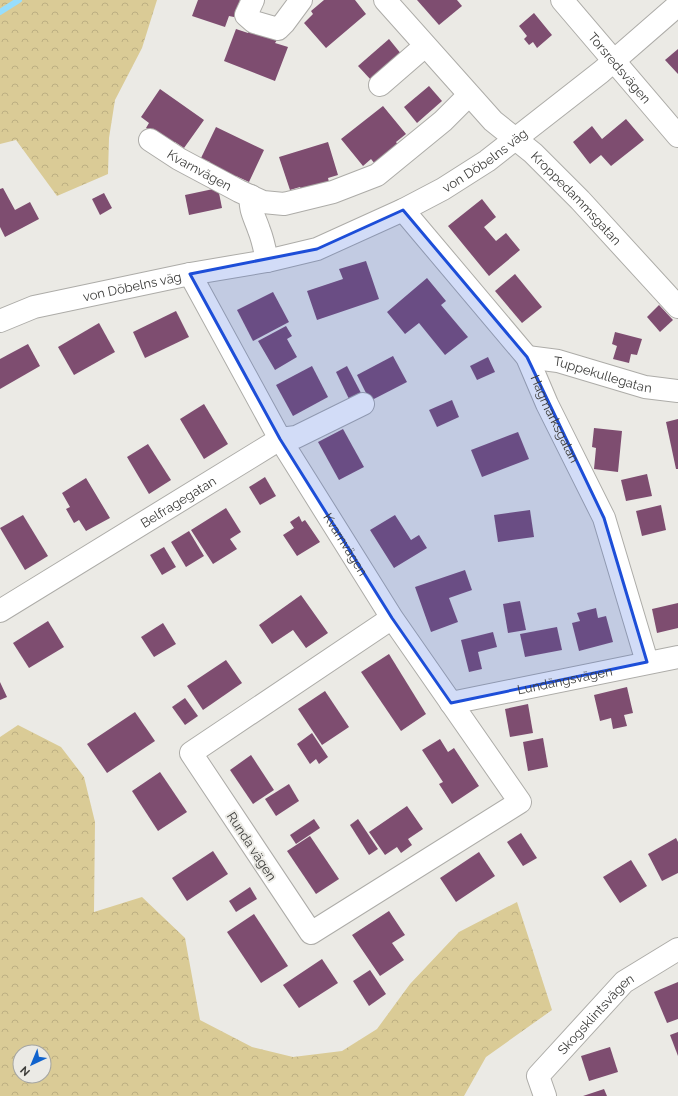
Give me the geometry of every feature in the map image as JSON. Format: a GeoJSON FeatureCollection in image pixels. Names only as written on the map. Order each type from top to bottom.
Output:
{"type":"FeatureCollection","features":[{"type":"Feature","properties":{"kind":"street"},"geometry":{"type":"LineString","coordinates":[[253,0],[246,14],[254,22],[278,29],[301,0]]}},
{"type":"Feature","properties":{"kind":"street","name":"Kroppedammsgatan"},"geometry":{"type":"LineString","coordinates":[[385,0],[493,121],[517,138],[580,200],[678,307]]}},
{"type":"Feature","properties":{"kind":"street","name":"Torsredsvägen"},"geometry":{"type":"LineString","coordinates":[[562,0],[615,60],[678,136]]}},
{"type":"Feature","properties":{"kind":"street","name":"von Döbelns väg"},"geometry":{"type":"LineString","coordinates":[[0,321],[34,308],[190,274],[267,261],[317,249],[403,210],[443,189],[487,161],[615,60],[672,4]]}},
{"type":"Feature","properties":{"kind":"street"},"geometry":{"type":"LineString","coordinates":[[380,85],[425,46]]}},
{"type":"Feature","properties":{"kind":"street"},"geometry":{"type":"LineString","coordinates":[[267,261],[259,230],[252,215],[250,204],[251,196],[263,202],[284,204],[333,192],[377,175],[443,121],[469,95]]}},
{"type":"Feature","properties":{"kind":"street","name":"Kvarnvägen"},"geometry":{"type":"LineString","coordinates":[[150,140],[179,159],[251,196]]}},
{"type":"Feature","properties":{"kind":"street","name":"Hagmarksgatan"},"geometry":{"type":"LineString","coordinates":[[403,210],[527,357],[548,404],[604,518],[647,662]]}},
{"type":"Feature","properties":{"kind":"street","name":"Kvarnvägen"},"geometry":{"type":"LineString","coordinates":[[190,274],[280,439],[392,618],[520,802]]}},
{"type":"Feature","properties":{"kind":"street","name":"Tuppekullegatan"},"geometry":{"type":"LineString","coordinates":[[527,357],[558,360],[645,387],[678,391]]}},
{"type":"Feature","properties":{"kind":"street","name":"Belfragegatan"},"geometry":{"type":"LineString","coordinates":[[0,611],[280,439],[296,437],[363,404]]}},
{"type":"Feature","properties":{"kind":"street","name":"Runda vägen"},"geometry":{"type":"LineString","coordinates":[[392,618],[191,753],[311,934],[520,802]]}},
{"type":"Feature","properties":{"kind":"street","name":"Lundängsvägen"},"geometry":{"type":"LineString","coordinates":[[451,703],[647,662],[678,657]]}},
{"type":"Feature","properties":{"kind":"street","name":"Skogsklintsvägen"},"geometry":{"type":"LineString","coordinates":[[545,1096],[538,1076],[624,982],[678,949]]}},
{"type":"Feature","properties":{"kind":"highlighted area"},"geometry":{"type":"Polygon","coordinates":[[[403,210],[527,357],[604,518],[647,662],[451,703],[392,618],[280,439],[190,274],[317,249],[403,210]]]}},
{"type":"Feature","properties":{"kind":"green space"},"geometry":{"type":"Polygon","coordinates":[[[0,0],[157,0],[142,48],[115,100],[109,138],[108,174],[57,196],[16,140],[0,144],[0,0]]]}},
{"type":"Feature","properties":{"kind":"green space"},"geometry":{"type":"Polygon","coordinates":[[[18,725],[61,747],[84,777],[95,822],[94,912],[142,897],[185,938],[200,1020],[252,1047],[293,1057],[342,1051],[377,1029],[410,984],[459,932],[517,902],[552,1010],[486,1057],[464,1096],[0,1096],[0,737],[18,725]]]}},
{"type":"Feature","properties":{"kind":"building"},"geometry":{"type":"Polygon","coordinates":[[[198,0],[240,0],[234,17],[229,16],[225,27],[192,16],[198,0]]]}},
{"type":"Feature","properties":{"kind":"building"},"geometry":{"type":"Polygon","coordinates":[[[324,0],[355,0],[366,14],[326,48],[304,23],[313,14],[311,11],[324,0]]]}},
{"type":"Feature","properties":{"kind":"building"},"geometry":{"type":"Polygon","coordinates":[[[417,0],[457,0],[462,6],[439,25],[417,0]]]}},
{"type":"Feature","properties":{"kind":"building"},"geometry":{"type":"Polygon","coordinates":[[[534,13],[552,35],[537,48],[533,42],[529,45],[524,39],[527,36],[519,26],[534,13]]]}},
{"type":"Feature","properties":{"kind":"building"},"geometry":{"type":"Polygon","coordinates":[[[236,29],[248,33],[250,29],[277,40],[275,43],[288,47],[275,81],[224,61],[236,29]]]}},
{"type":"Feature","properties":{"kind":"building"},"geometry":{"type":"Polygon","coordinates":[[[389,39],[402,55],[372,81],[358,66],[389,39]]]}},
{"type":"Feature","properties":{"kind":"building"},"geometry":{"type":"Polygon","coordinates":[[[678,49],[678,74],[665,60],[678,49]]]}},
{"type":"Feature","properties":{"kind":"building"},"geometry":{"type":"Polygon","coordinates":[[[429,86],[442,101],[417,123],[404,107],[429,86]]]}},
{"type":"Feature","properties":{"kind":"building"},"geometry":{"type":"Polygon","coordinates":[[[160,89],[204,120],[184,148],[175,142],[172,146],[146,128],[149,123],[141,117],[160,89]]]}},
{"type":"Feature","properties":{"kind":"building"},"geometry":{"type":"Polygon","coordinates":[[[383,106],[406,134],[396,142],[398,145],[375,164],[371,159],[363,166],[341,139],[383,106]]]}},
{"type":"Feature","properties":{"kind":"building"},"geometry":{"type":"Polygon","coordinates":[[[626,119],[644,140],[611,166],[601,155],[590,164],[573,142],[592,126],[602,139],[626,119]]]}},
{"type":"Feature","properties":{"kind":"building"},"geometry":{"type":"Polygon","coordinates":[[[216,127],[264,150],[249,182],[236,176],[234,179],[209,166],[210,162],[201,158],[216,127]]]}},
{"type":"Feature","properties":{"kind":"building"},"geometry":{"type":"Polygon","coordinates":[[[328,142],[338,175],[328,178],[329,182],[302,191],[300,187],[290,190],[279,157],[328,142]]]}},
{"type":"Feature","properties":{"kind":"building"},"geometry":{"type":"Polygon","coordinates":[[[3,188],[15,210],[30,202],[39,219],[5,237],[0,227],[0,189],[3,188]]]}},
{"type":"Feature","properties":{"kind":"building"},"geometry":{"type":"Polygon","coordinates":[[[218,188],[222,208],[189,215],[185,195],[218,188]]]}},
{"type":"Feature","properties":{"kind":"building"},"geometry":{"type":"Polygon","coordinates":[[[104,193],[112,208],[100,215],[92,199],[104,193]]]}},
{"type":"Feature","properties":{"kind":"building"},"geometry":{"type":"Polygon","coordinates":[[[482,199],[496,217],[484,227],[496,241],[506,233],[520,250],[489,276],[448,226],[482,199]]]}},
{"type":"Feature","properties":{"kind":"building"},"geometry":{"type":"Polygon","coordinates":[[[366,261],[379,299],[317,320],[307,291],[343,279],[339,269],[366,261]]]}},
{"type":"Feature","properties":{"kind":"building"},"geometry":{"type":"Polygon","coordinates":[[[515,274],[542,307],[522,323],[495,291],[515,274]]]}},
{"type":"Feature","properties":{"kind":"building"},"geometry":{"type":"Polygon","coordinates":[[[427,278],[446,301],[441,305],[468,337],[445,355],[419,323],[405,334],[387,312],[427,278]]]}},
{"type":"Feature","properties":{"kind":"building"},"geometry":{"type":"Polygon","coordinates":[[[273,292],[289,322],[253,341],[237,310],[273,292]]]}},
{"type":"Feature","properties":{"kind":"building"},"geometry":{"type":"Polygon","coordinates":[[[659,305],[673,320],[660,332],[647,317],[659,305]]]}},
{"type":"Feature","properties":{"kind":"building"},"geometry":{"type":"Polygon","coordinates":[[[176,311],[189,337],[145,358],[133,332],[176,311]]]}},
{"type":"Feature","properties":{"kind":"building"},"geometry":{"type":"Polygon","coordinates":[[[99,323],[115,352],[74,375],[58,347],[99,323]]]}},
{"type":"Feature","properties":{"kind":"building"},"geometry":{"type":"Polygon","coordinates":[[[286,326],[292,336],[287,339],[297,357],[275,370],[258,341],[286,326]]]}},
{"type":"Feature","properties":{"kind":"building"},"geometry":{"type":"Polygon","coordinates":[[[615,332],[642,339],[637,355],[631,354],[629,363],[613,359],[617,346],[612,344],[615,332]]]}},
{"type":"Feature","properties":{"kind":"building"},"geometry":{"type":"Polygon","coordinates":[[[28,344],[40,366],[0,389],[0,359],[28,344]]]}},
{"type":"Feature","properties":{"kind":"building"},"geometry":{"type":"Polygon","coordinates":[[[393,356],[407,382],[370,401],[357,375],[393,356]]]}},
{"type":"Feature","properties":{"kind":"building"},"geometry":{"type":"Polygon","coordinates":[[[488,357],[495,372],[477,380],[470,366],[488,357]]]}},
{"type":"Feature","properties":{"kind":"building"},"geometry":{"type":"Polygon","coordinates":[[[312,366],[328,397],[293,416],[276,385],[312,366]]]}},
{"type":"Feature","properties":{"kind":"building"},"geometry":{"type":"Polygon","coordinates":[[[347,366],[361,393],[349,399],[336,372],[347,366]]]}},
{"type":"Feature","properties":{"kind":"building"},"geometry":{"type":"Polygon","coordinates":[[[452,400],[459,417],[437,427],[429,410],[452,400]]]}},
{"type":"Feature","properties":{"kind":"building"},"geometry":{"type":"Polygon","coordinates":[[[204,404],[228,444],[204,459],[180,419],[204,404]]]}},
{"type":"Feature","properties":{"kind":"building"},"geometry":{"type":"Polygon","coordinates":[[[678,419],[678,469],[676,469],[666,422],[678,419]]]}},
{"type":"Feature","properties":{"kind":"building"},"geometry":{"type":"Polygon","coordinates":[[[594,428],[622,431],[618,472],[594,469],[596,448],[592,447],[594,428]]]}},
{"type":"Feature","properties":{"kind":"building"},"geometry":{"type":"Polygon","coordinates":[[[343,429],[364,467],[339,480],[318,442],[343,429]]]}},
{"type":"Feature","properties":{"kind":"building"},"geometry":{"type":"Polygon","coordinates":[[[518,432],[529,459],[482,477],[471,450],[518,432]]]}},
{"type":"Feature","properties":{"kind":"building"},"geometry":{"type":"Polygon","coordinates":[[[148,444],[171,480],[149,494],[127,457],[148,444]]]}},
{"type":"Feature","properties":{"kind":"building"},"geometry":{"type":"Polygon","coordinates":[[[647,474],[652,496],[626,501],[621,480],[647,474]]]}},
{"type":"Feature","properties":{"kind":"building"},"geometry":{"type":"Polygon","coordinates":[[[265,477],[276,496],[260,505],[249,487],[265,477]]]}},
{"type":"Feature","properties":{"kind":"building"},"geometry":{"type":"Polygon","coordinates":[[[86,478],[110,518],[86,531],[79,520],[74,523],[66,509],[70,507],[62,493],[86,478]]]}},
{"type":"Feature","properties":{"kind":"building"},"geometry":{"type":"Polygon","coordinates":[[[661,505],[666,530],[642,536],[636,511],[661,505]]]}},
{"type":"Feature","properties":{"kind":"building"},"geometry":{"type":"Polygon","coordinates":[[[226,508],[241,532],[230,539],[237,549],[213,564],[191,530],[226,508]]]}},
{"type":"Feature","properties":{"kind":"building"},"geometry":{"type":"Polygon","coordinates":[[[530,510],[534,537],[498,542],[494,515],[530,510]]]}},
{"type":"Feature","properties":{"kind":"building"},"geometry":{"type":"Polygon","coordinates":[[[23,515],[48,556],[25,570],[0,528],[23,515]]]}},
{"type":"Feature","properties":{"kind":"building"},"geometry":{"type":"Polygon","coordinates":[[[395,515],[411,540],[419,535],[427,548],[394,568],[370,530],[395,515]]]}},
{"type":"Feature","properties":{"kind":"building"},"geometry":{"type":"Polygon","coordinates":[[[299,516],[302,522],[305,520],[320,542],[297,556],[283,535],[294,528],[290,522],[299,516]]]}},
{"type":"Feature","properties":{"kind":"building"},"geometry":{"type":"Polygon","coordinates":[[[189,531],[204,556],[186,567],[171,542],[189,531]]]}},
{"type":"Feature","properties":{"kind":"building"},"geometry":{"type":"Polygon","coordinates":[[[164,547],[176,567],[162,575],[150,555],[164,547]]]}},
{"type":"Feature","properties":{"kind":"building"},"geometry":{"type":"Polygon","coordinates":[[[465,570],[472,590],[449,598],[458,622],[431,632],[415,587],[465,570]]]}},
{"type":"Feature","properties":{"kind":"building"},"geometry":{"type":"Polygon","coordinates":[[[301,595],[328,633],[306,648],[293,630],[272,644],[259,625],[301,595]]]}},
{"type":"Feature","properties":{"kind":"building"},"geometry":{"type":"Polygon","coordinates":[[[520,601],[526,630],[508,633],[503,604],[520,601]]]}},
{"type":"Feature","properties":{"kind":"building"},"geometry":{"type":"Polygon","coordinates":[[[678,603],[678,628],[657,633],[652,609],[678,603]]]}},
{"type":"Feature","properties":{"kind":"building"},"geometry":{"type":"Polygon","coordinates":[[[596,608],[598,618],[606,616],[613,642],[579,651],[572,623],[580,621],[577,613],[596,608]]]}},
{"type":"Feature","properties":{"kind":"building"},"geometry":{"type":"Polygon","coordinates":[[[48,621],[64,647],[29,668],[13,643],[48,621]]]}},
{"type":"Feature","properties":{"kind":"building"},"geometry":{"type":"Polygon","coordinates":[[[163,623],[176,644],[154,657],[141,637],[163,623]]]}},
{"type":"Feature","properties":{"kind":"building"},"geometry":{"type":"Polygon","coordinates":[[[557,627],[562,650],[525,657],[520,634],[557,627]]]}},
{"type":"Feature","properties":{"kind":"building"},"geometry":{"type":"Polygon","coordinates":[[[493,632],[497,647],[478,652],[482,669],[469,672],[461,640],[493,632]]]}},
{"type":"Feature","properties":{"kind":"building"},"geometry":{"type":"Polygon","coordinates":[[[389,654],[426,714],[401,731],[361,672],[389,654]]]}},
{"type":"Feature","properties":{"kind":"building"},"geometry":{"type":"Polygon","coordinates":[[[226,660],[242,683],[203,710],[187,686],[226,660]]]}},
{"type":"Feature","properties":{"kind":"building"},"geometry":{"type":"Polygon","coordinates":[[[0,682],[7,697],[0,700],[0,682]]]}},
{"type":"Feature","properties":{"kind":"building"},"geometry":{"type":"Polygon","coordinates":[[[627,687],[633,713],[624,715],[627,726],[613,729],[611,718],[600,721],[594,695],[627,687]]]}},
{"type":"Feature","properties":{"kind":"building"},"geometry":{"type":"Polygon","coordinates":[[[325,691],[349,727],[322,745],[298,709],[325,691]]]}},
{"type":"Feature","properties":{"kind":"building"},"geometry":{"type":"Polygon","coordinates":[[[185,698],[198,716],[185,725],[172,707],[185,698]]]}},
{"type":"Feature","properties":{"kind":"building"},"geometry":{"type":"Polygon","coordinates":[[[528,704],[533,733],[510,737],[505,709],[528,704]]]}},
{"type":"Feature","properties":{"kind":"building"},"geometry":{"type":"Polygon","coordinates":[[[135,712],[155,741],[107,773],[87,744],[135,712]]]}},
{"type":"Feature","properties":{"kind":"building"},"geometry":{"type":"Polygon","coordinates":[[[312,733],[328,757],[319,764],[316,759],[310,764],[297,744],[312,733]]]}},
{"type":"Feature","properties":{"kind":"building"},"geometry":{"type":"Polygon","coordinates":[[[543,738],[548,767],[528,771],[523,742],[543,738]]]}},
{"type":"Feature","properties":{"kind":"building"},"geometry":{"type":"Polygon","coordinates":[[[440,739],[448,752],[454,748],[479,786],[452,804],[439,784],[443,782],[422,750],[440,739]]]}},
{"type":"Feature","properties":{"kind":"building"},"geometry":{"type":"Polygon","coordinates":[[[251,755],[274,790],[253,804],[230,770],[251,755]]]}},
{"type":"Feature","properties":{"kind":"building"},"geometry":{"type":"Polygon","coordinates":[[[160,772],[187,812],[158,831],[132,791],[160,772]]]}},
{"type":"Feature","properties":{"kind":"building"},"geometry":{"type":"Polygon","coordinates":[[[289,784],[299,801],[276,816],[265,799],[289,784]]]}},
{"type":"Feature","properties":{"kind":"building"},"geometry":{"type":"Polygon","coordinates":[[[407,806],[423,829],[408,839],[412,845],[401,853],[397,847],[385,855],[369,832],[407,806]]]}},
{"type":"Feature","properties":{"kind":"building"},"geometry":{"type":"Polygon","coordinates":[[[314,819],[320,828],[296,844],[290,835],[314,819]]]}},
{"type":"Feature","properties":{"kind":"building"},"geometry":{"type":"Polygon","coordinates":[[[358,819],[378,849],[369,855],[350,825],[358,819]]]}},
{"type":"Feature","properties":{"kind":"building"},"geometry":{"type":"Polygon","coordinates":[[[521,833],[537,858],[523,866],[507,842],[521,833]]]}},
{"type":"Feature","properties":{"kind":"building"},"geometry":{"type":"Polygon","coordinates":[[[310,836],[339,879],[316,894],[287,851],[310,836]]]}},
{"type":"Feature","properties":{"kind":"building"},"geometry":{"type":"Polygon","coordinates":[[[676,838],[678,842],[678,873],[662,881],[648,854],[676,838]]]}},
{"type":"Feature","properties":{"kind":"building"},"geometry":{"type":"Polygon","coordinates":[[[213,851],[228,874],[187,901],[172,878],[213,851]]]}},
{"type":"Feature","properties":{"kind":"building"},"geometry":{"type":"Polygon","coordinates":[[[479,852],[495,876],[456,902],[440,878],[479,852]]]}},
{"type":"Feature","properties":{"kind":"building"},"geometry":{"type":"Polygon","coordinates":[[[631,860],[647,886],[620,903],[603,877],[631,860]]]}},
{"type":"Feature","properties":{"kind":"building"},"geometry":{"type":"Polygon","coordinates":[[[250,887],[257,899],[236,912],[229,901],[250,887]]]}},
{"type":"Feature","properties":{"kind":"building"},"geometry":{"type":"Polygon","coordinates":[[[389,911],[405,935],[392,943],[404,960],[380,976],[352,935],[389,911]]]}},
{"type":"Feature","properties":{"kind":"building"},"geometry":{"type":"Polygon","coordinates":[[[254,914],[288,966],[261,983],[227,932],[254,914]]]}},
{"type":"Feature","properties":{"kind":"building"},"geometry":{"type":"Polygon","coordinates":[[[322,959],[338,983],[299,1008],[283,985],[322,959]]]}},
{"type":"Feature","properties":{"kind":"building"},"geometry":{"type":"Polygon","coordinates":[[[370,970],[386,994],[369,1006],[353,981],[370,970]]]}},
{"type":"Feature","properties":{"kind":"building"},"geometry":{"type":"Polygon","coordinates":[[[678,982],[678,1019],[667,1023],[654,992],[678,982]]]}},
{"type":"Feature","properties":{"kind":"building"},"geometry":{"type":"Polygon","coordinates":[[[678,1032],[678,1056],[670,1035],[678,1032]]]}},
{"type":"Feature","properties":{"kind":"building"},"geometry":{"type":"Polygon","coordinates":[[[610,1047],[618,1072],[589,1081],[581,1056],[610,1047]]]}},
{"type":"Feature","properties":{"kind":"building"},"geometry":{"type":"Polygon","coordinates":[[[604,1089],[607,1096],[583,1096],[604,1089]]]}},
{"type":"Feature","properties":{"kind":"waterway"},"geometry":{"type":"LineString","coordinates":[[0,12],[19,0]]}}]}
